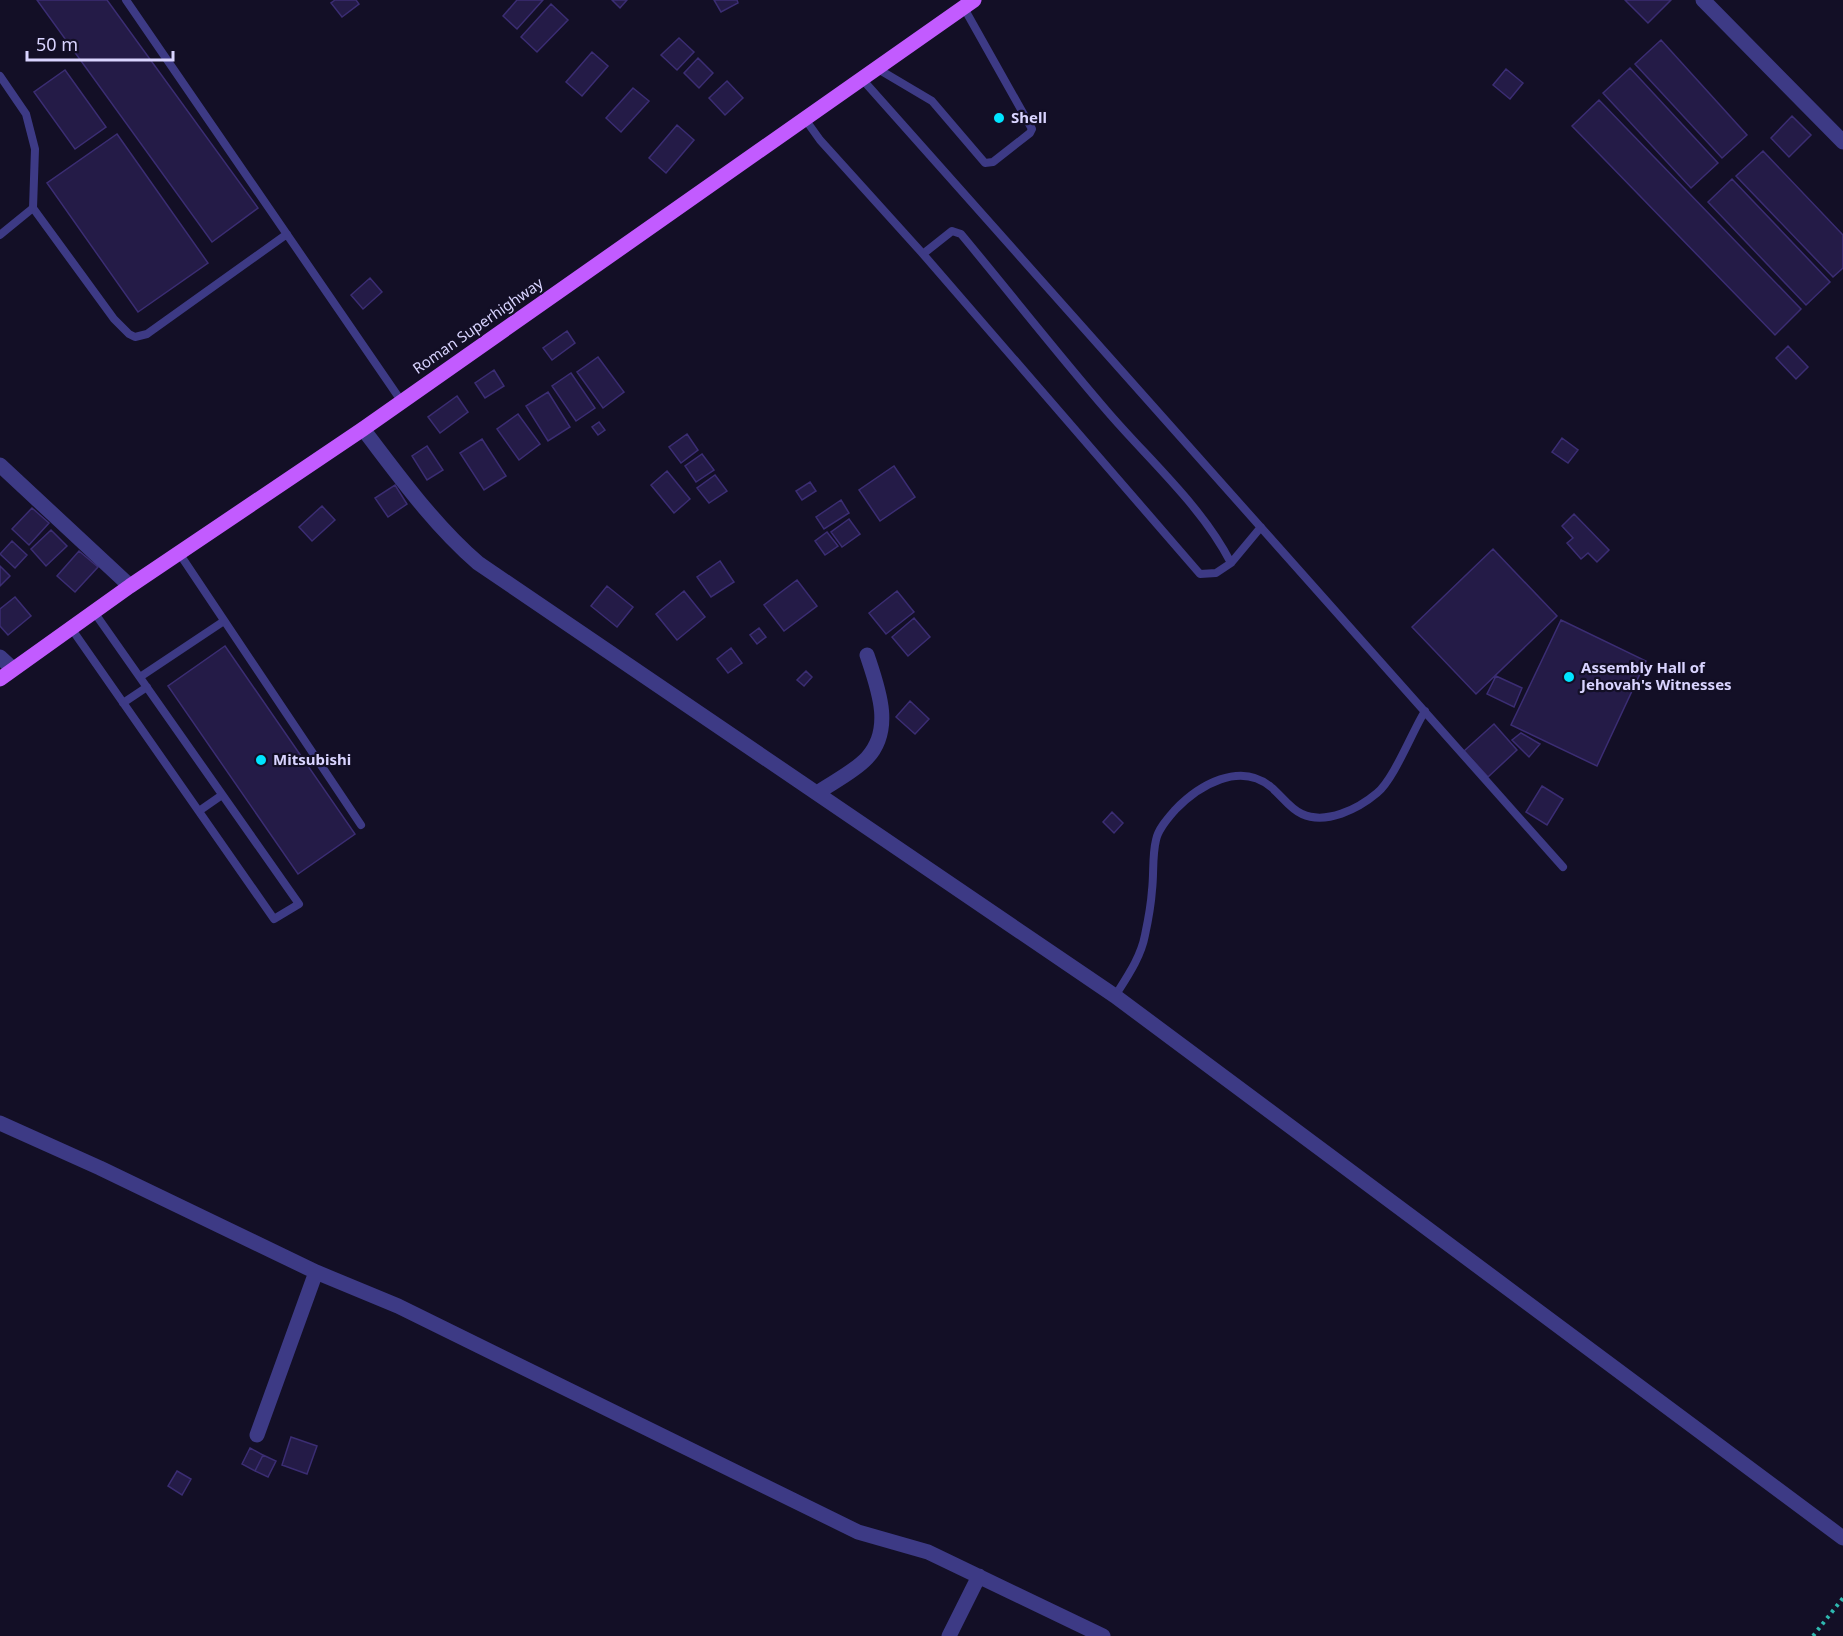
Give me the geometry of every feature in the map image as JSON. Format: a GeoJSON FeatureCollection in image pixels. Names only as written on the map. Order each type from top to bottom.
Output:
{"type":"FeatureCollection","features":[{"type":"Feature","properties":{"kind":"main road","name":"Roman Superhighway"},"geometry":{"type":"LineString","coordinates":[[0,679],[130,586],[402,402],[969,4]]}},
{"type":"Feature","properties":{"kind":"street"},"geometry":{"type":"LineString","coordinates":[[1703,0],[1843,142]]}},
{"type":"Feature","properties":{"kind":"street"},"geometry":{"type":"LineString","coordinates":[[363,429],[432,518],[459,547],[478,563],[1115,996],[1843,1539]]}},
{"type":"Feature","properties":{"kind":"street"},"geometry":{"type":"LineString","coordinates":[[0,465],[130,586]]}},
{"type":"Feature","properties":{"kind":"street"},"geometry":{"type":"LineString","coordinates":[[817,793],[866,759],[877,745],[882,706],[867,655]]}},
{"type":"Feature","properties":{"kind":"street"},"geometry":{"type":"LineString","coordinates":[[0,657],[13,669]]}},
{"type":"Feature","properties":{"kind":"street"},"geometry":{"type":"LineString","coordinates":[[0,1123],[100,1168],[316,1272],[398,1306],[858,1532],[928,1552],[1103,1636]]}},
{"type":"Feature","properties":{"kind":"street"},"geometry":{"type":"LineString","coordinates":[[257,1435],[316,1272]]}},
{"type":"Feature","properties":{"kind":"street"},"geometry":{"type":"LineString","coordinates":[[949,1636],[979,1576]]}},
{"type":"Feature","properties":{"kind":"lane"},"geometry":{"type":"LineString","coordinates":[[126,0],[402,402]]}},
{"type":"Feature","properties":{"kind":"lane"},"geometry":{"type":"LineString","coordinates":[[878,69],[932,101],[985,163],[993,162],[1030,134],[1032,129],[969,4]]}},
{"type":"Feature","properties":{"kind":"lane"},"geometry":{"type":"LineString","coordinates":[[0,76],[26,114],[35,149],[33,208],[114,319],[135,338],[147,334],[287,234]]}},
{"type":"Feature","properties":{"kind":"lane"},"geometry":{"type":"LineString","coordinates":[[862,79],[1563,867]]}},
{"type":"Feature","properties":{"kind":"lane"},"geometry":{"type":"LineString","coordinates":[[805,119],[820,140],[923,254],[1200,574],[1216,573],[1232,563],[1261,527]]}},
{"type":"Feature","properties":{"kind":"lane"},"geometry":{"type":"LineString","coordinates":[[0,235],[33,208]]}},
{"type":"Feature","properties":{"kind":"lane"},"geometry":{"type":"LineString","coordinates":[[923,254],[952,231],[961,234],[1107,411],[1168,477],[1223,546],[1232,563]]}},
{"type":"Feature","properties":{"kind":"lane"},"geometry":{"type":"LineString","coordinates":[[179,553],[361,825]]}},
{"type":"Feature","properties":{"kind":"lane"},"geometry":{"type":"LineString","coordinates":[[71,628],[274,919],[299,904],[94,612]]}},
{"type":"Feature","properties":{"kind":"lane"},"geometry":{"type":"LineString","coordinates":[[140,677],[224,621]]}},
{"type":"Feature","properties":{"kind":"lane"},"geometry":{"type":"LineString","coordinates":[[123,703],[147,687]]}},
{"type":"Feature","properties":{"kind":"lane"},"geometry":{"type":"LineString","coordinates":[[1115,996],[1138,955],[1145,937],[1156,839],[1163,824],[1176,809],[1217,780],[1232,776],[1253,777],[1264,781],[1300,814],[1315,818],[1333,817],[1353,809],[1378,792],[1425,711]]}},
{"type":"Feature","properties":{"kind":"lane"},"geometry":{"type":"LineString","coordinates":[[199,811],[222,795]]}},
{"type":"Feature","properties":{"kind":"path"},"geometry":{"type":"LineString","coordinates":[[1813,1636],[1843,1598]]}},
{"type":"Feature","properties":{"kind":"building"},"geometry":{"type":"Polygon","coordinates":[[[37,0],[107,0],[258,208],[212,242],[37,0]]]}},
{"type":"Feature","properties":{"kind":"building"},"geometry":{"type":"Polygon","coordinates":[[[335,0],[356,0],[359,4],[342,17],[331,3],[335,0]]]}},
{"type":"Feature","properties":{"kind":"building"},"geometry":{"type":"Polygon","coordinates":[[[517,0],[543,0],[517,29],[503,16],[517,0]]]}},
{"type":"Feature","properties":{"kind":"building"},"geometry":{"type":"Polygon","coordinates":[[[612,0],[627,0],[620,8],[612,0]]]}},
{"type":"Feature","properties":{"kind":"building"},"geometry":{"type":"Polygon","coordinates":[[[714,0],[737,0],[738,3],[721,12],[714,0]]]}},
{"type":"Feature","properties":{"kind":"building"},"geometry":{"type":"Polygon","coordinates":[[[1625,0],[1671,0],[1648,23],[1625,0]]]}},
{"type":"Feature","properties":{"kind":"building"},"geometry":{"type":"Polygon","coordinates":[[[551,4],[568,20],[537,52],[521,37],[551,4]]]}},
{"type":"Feature","properties":{"kind":"building"},"geometry":{"type":"Polygon","coordinates":[[[679,38],[694,52],[677,70],[661,55],[679,38]]]}},
{"type":"Feature","properties":{"kind":"building"},"geometry":{"type":"Polygon","coordinates":[[[1661,40],[1747,135],[1722,158],[1635,64],[1661,40]]]}},
{"type":"Feature","properties":{"kind":"building"},"geometry":{"type":"Polygon","coordinates":[[[592,52],[608,66],[582,96],[566,82],[592,52]]]}},
{"type":"Feature","properties":{"kind":"building"},"geometry":{"type":"Polygon","coordinates":[[[698,58],[713,73],[699,88],[684,73],[698,58]]]}},
{"type":"Feature","properties":{"kind":"building"},"geometry":{"type":"Polygon","coordinates":[[[1630,68],[1718,163],[1691,188],[1603,93],[1630,68]]]}},
{"type":"Feature","properties":{"kind":"building"},"geometry":{"type":"Polygon","coordinates":[[[1506,69],[1523,83],[1510,99],[1493,85],[1506,69]]]}},
{"type":"Feature","properties":{"kind":"building"},"geometry":{"type":"Polygon","coordinates":[[[65,70],[106,127],[75,149],[34,92],[65,70]]]}},
{"type":"Feature","properties":{"kind":"building"},"geometry":{"type":"Polygon","coordinates":[[[727,81],[743,98],[725,115],[709,98],[727,81]]]}},
{"type":"Feature","properties":{"kind":"building"},"geometry":{"type":"Polygon","coordinates":[[[633,88],[649,101],[621,132],[606,118],[633,88]]]}},
{"type":"Feature","properties":{"kind":"building"},"geometry":{"type":"Polygon","coordinates":[[[1599,100],[1801,309],[1775,335],[1572,126],[1599,100]]]}},
{"type":"Feature","properties":{"kind":"building"},"geometry":{"type":"Polygon","coordinates":[[[1792,116],[1811,135],[1789,157],[1771,138],[1792,116]]]}},
{"type":"Feature","properties":{"kind":"building"},"geometry":{"type":"Polygon","coordinates":[[[677,125],[694,140],[666,173],[649,158],[677,125]]]}},
{"type":"Feature","properties":{"kind":"building"},"geometry":{"type":"Polygon","coordinates":[[[117,134],[208,263],[138,312],[47,183],[117,134]]]}},
{"type":"Feature","properties":{"kind":"building"},"geometry":{"type":"Polygon","coordinates":[[[1763,151],[1843,235],[1843,268],[1833,277],[1736,176],[1763,151]]]}},
{"type":"Feature","properties":{"kind":"building"},"geometry":{"type":"Polygon","coordinates":[[[1732,179],[1830,282],[1806,305],[1708,202],[1732,179]]]}},
{"type":"Feature","properties":{"kind":"building"},"geometry":{"type":"Polygon","coordinates":[[[370,278],[382,292],[363,309],[351,295],[370,278]]]}},
{"type":"Feature","properties":{"kind":"building"},"geometry":{"type":"Polygon","coordinates":[[[567,331],[575,343],[552,360],[543,348],[567,331]]]}},
{"type":"Feature","properties":{"kind":"building"},"geometry":{"type":"Polygon","coordinates":[[[1788,346],[1808,367],[1796,379],[1776,358],[1788,346]]]}},
{"type":"Feature","properties":{"kind":"building"},"geometry":{"type":"Polygon","coordinates":[[[598,357],[624,392],[603,408],[577,372],[598,357]]]}},
{"type":"Feature","properties":{"kind":"building"},"geometry":{"type":"Polygon","coordinates":[[[494,370],[504,386],[485,398],[475,383],[494,370]]]}},
{"type":"Feature","properties":{"kind":"building"},"geometry":{"type":"Polygon","coordinates":[[[571,373],[595,408],[576,421],[552,386],[571,373]]]}},
{"type":"Feature","properties":{"kind":"building"},"geometry":{"type":"Polygon","coordinates":[[[548,392],[570,427],[548,441],[526,406],[548,392]]]}},
{"type":"Feature","properties":{"kind":"building"},"geometry":{"type":"Polygon","coordinates":[[[457,396],[468,412],[440,433],[428,417],[457,396]]]}},
{"type":"Feature","properties":{"kind":"building"},"geometry":{"type":"Polygon","coordinates":[[[518,414],[540,444],[519,460],[497,429],[518,414]]]}},
{"type":"Feature","properties":{"kind":"building"},"geometry":{"type":"Polygon","coordinates":[[[599,422],[605,430],[598,435],[592,427],[599,422]]]}},
{"type":"Feature","properties":{"kind":"building"},"geometry":{"type":"Polygon","coordinates":[[[687,434],[698,450],[681,463],[669,447],[687,434]]]}},
{"type":"Feature","properties":{"kind":"building"},"geometry":{"type":"Polygon","coordinates":[[[1562,438],[1578,450],[1568,463],[1552,452],[1562,438]]]}},
{"type":"Feature","properties":{"kind":"building"},"geometry":{"type":"Polygon","coordinates":[[[482,439],[506,476],[484,490],[460,453],[482,439]]]}},
{"type":"Feature","properties":{"kind":"building"},"geometry":{"type":"Polygon","coordinates":[[[427,446],[443,470],[427,480],[412,456],[427,446]]]}},
{"type":"Feature","properties":{"kind":"building"},"geometry":{"type":"Polygon","coordinates":[[[702,454],[714,470],[696,482],[685,466],[702,454]]]}},
{"type":"Feature","properties":{"kind":"building"},"geometry":{"type":"Polygon","coordinates":[[[894,466],[915,497],[880,521],[859,490],[894,466]]]}},
{"type":"Feature","properties":{"kind":"building"},"geometry":{"type":"Polygon","coordinates":[[[667,471],[690,499],[674,513],[651,485],[667,471]]]}},
{"type":"Feature","properties":{"kind":"building"},"geometry":{"type":"Polygon","coordinates":[[[715,475],[727,491],[709,503],[697,488],[715,475]]]}},
{"type":"Feature","properties":{"kind":"building"},"geometry":{"type":"Polygon","coordinates":[[[810,482],[816,491],[802,500],[796,491],[810,482]]]}},
{"type":"Feature","properties":{"kind":"building"},"geometry":{"type":"Polygon","coordinates":[[[395,485],[407,504],[388,517],[375,498],[395,485]]]}},
{"type":"Feature","properties":{"kind":"building"},"geometry":{"type":"Polygon","coordinates":[[[841,500],[849,513],[824,529],[816,517],[841,500]]]}},
{"type":"Feature","properties":{"kind":"building"},"geometry":{"type":"Polygon","coordinates":[[[322,506],[335,520],[312,541],[299,527],[322,506]]]}},
{"type":"Feature","properties":{"kind":"building"},"geometry":{"type":"Polygon","coordinates":[[[32,508],[49,523],[29,545],[12,529],[32,508]]]}},
{"type":"Feature","properties":{"kind":"building"},"geometry":{"type":"Polygon","coordinates":[[[1574,514],[1609,550],[1597,562],[1588,553],[1581,559],[1567,543],[1573,538],[1562,526],[1574,514]]]}},
{"type":"Feature","properties":{"kind":"building"},"geometry":{"type":"Polygon","coordinates":[[[849,519],[860,534],[842,547],[831,532],[849,519]]]}},
{"type":"Feature","properties":{"kind":"building"},"geometry":{"type":"Polygon","coordinates":[[[51,530],[67,546],[46,566],[31,549],[51,530]]]}},
{"type":"Feature","properties":{"kind":"building"},"geometry":{"type":"Polygon","coordinates":[[[827,532],[838,546],[825,555],[815,541],[827,532]]]}},
{"type":"Feature","properties":{"kind":"building"},"geometry":{"type":"Polygon","coordinates":[[[12,541],[27,555],[15,568],[0,554],[12,541]]]}},
{"type":"Feature","properties":{"kind":"building"},"geometry":{"type":"Polygon","coordinates":[[[1493,549],[1557,616],[1476,694],[1412,627],[1493,549]]]}},
{"type":"Feature","properties":{"kind":"building"},"geometry":{"type":"Polygon","coordinates":[[[79,551],[98,567],[75,592],[57,576],[79,551]]]}},
{"type":"Feature","properties":{"kind":"building"},"geometry":{"type":"Polygon","coordinates":[[[720,561],[734,582],[711,597],[697,577],[720,561]]]}},
{"type":"Feature","properties":{"kind":"building"},"geometry":{"type":"Polygon","coordinates":[[[0,566],[10,576],[0,586],[0,566]]]}},
{"type":"Feature","properties":{"kind":"building"},"geometry":{"type":"Polygon","coordinates":[[[797,580],[817,606],[784,631],[764,605],[797,580]]]}},
{"type":"Feature","properties":{"kind":"building"},"geometry":{"type":"Polygon","coordinates":[[[607,586],[633,607],[617,627],[591,606],[607,586]]]}},
{"type":"Feature","properties":{"kind":"building"},"geometry":{"type":"Polygon","coordinates":[[[684,591],[705,617],[677,640],[656,614],[684,591]]]}},
{"type":"Feature","properties":{"kind":"building"},"geometry":{"type":"Polygon","coordinates":[[[897,591],[914,612],[886,634],[869,613],[897,591]]]}},
{"type":"Feature","properties":{"kind":"building"},"geometry":{"type":"Polygon","coordinates":[[[15,597],[31,616],[8,635],[0,626],[0,609],[15,597]]]}},
{"type":"Feature","properties":{"kind":"building"},"geometry":{"type":"Polygon","coordinates":[[[914,618],[930,637],[908,656],[892,637],[914,618]]]}},
{"type":"Feature","properties":{"kind":"building"},"geometry":{"type":"Polygon","coordinates":[[[1561,620],[1646,661],[1597,766],[1511,725],[1561,620]]]}},
{"type":"Feature","properties":{"kind":"building"},"geometry":{"type":"Polygon","coordinates":[[[759,628],[766,637],[757,644],[750,635],[759,628]]]}},
{"type":"Feature","properties":{"kind":"building","name":"Mitsubishi"},"geometry":{"type":"Polygon","coordinates":[[[225,646],[355,834],[298,874],[168,686],[225,646]]]}},
{"type":"Feature","properties":{"kind":"building"},"geometry":{"type":"Polygon","coordinates":[[[731,648],[742,663],[728,673],[717,659],[731,648]]]}},
{"type":"Feature","properties":{"kind":"building"},"geometry":{"type":"Polygon","coordinates":[[[806,671],[812,677],[804,686],[797,680],[806,671]]]}},
{"type":"Feature","properties":{"kind":"building"},"geometry":{"type":"Polygon","coordinates":[[[1496,676],[1522,688],[1514,707],[1487,694],[1496,676]]]}},
{"type":"Feature","properties":{"kind":"building"},"geometry":{"type":"Polygon","coordinates":[[[910,701],[929,719],[915,734],[896,717],[910,701]]]}},
{"type":"Feature","properties":{"kind":"building"},"geometry":{"type":"Polygon","coordinates":[[[1494,724],[1517,750],[1488,777],[1464,751],[1494,724]]]}},
{"type":"Feature","properties":{"kind":"building"},"geometry":{"type":"Polygon","coordinates":[[[1521,733],[1540,744],[1529,757],[1512,740],[1521,733]]]}},
{"type":"Feature","properties":{"kind":"building"},"geometry":{"type":"Polygon","coordinates":[[[1542,786],[1563,799],[1547,825],[1526,812],[1542,786]]]}},
{"type":"Feature","properties":{"kind":"building"},"geometry":{"type":"Polygon","coordinates":[[[1112,812],[1123,823],[1114,833],[1103,822],[1112,812]]]}},
{"type":"Feature","properties":{"kind":"building"},"geometry":{"type":"Polygon","coordinates":[[[291,1437],[317,1446],[307,1474],[282,1465],[291,1437]]]}},
{"type":"Feature","properties":{"kind":"building"},"geometry":{"type":"Polygon","coordinates":[[[250,1448],[263,1455],[255,1471],[242,1464],[250,1448]]]}},
{"type":"Feature","properties":{"kind":"building"},"geometry":{"type":"Polygon","coordinates":[[[263,1455],[276,1461],[268,1477],[255,1471],[263,1455]]]}},
{"type":"Feature","properties":{"kind":"building"},"geometry":{"type":"Polygon","coordinates":[[[177,1471],[191,1479],[182,1495],[168,1486],[177,1471]]]}},
{"type":"Feature","properties":{"kind":"place","name":"Shell"},"geometry":{"type":"Point","coordinates":[999,118]}},
{"type":"Feature","properties":{"kind":"place","name":"Assembly Hall of Jehovah's Witnesses"},"geometry":{"type":"Point","coordinates":[1569,677]}},
{"type":"Feature","properties":{"kind":"place","name":"Mitsubishi"},"geometry":{"type":"Point","coordinates":[261,760]}}]}
